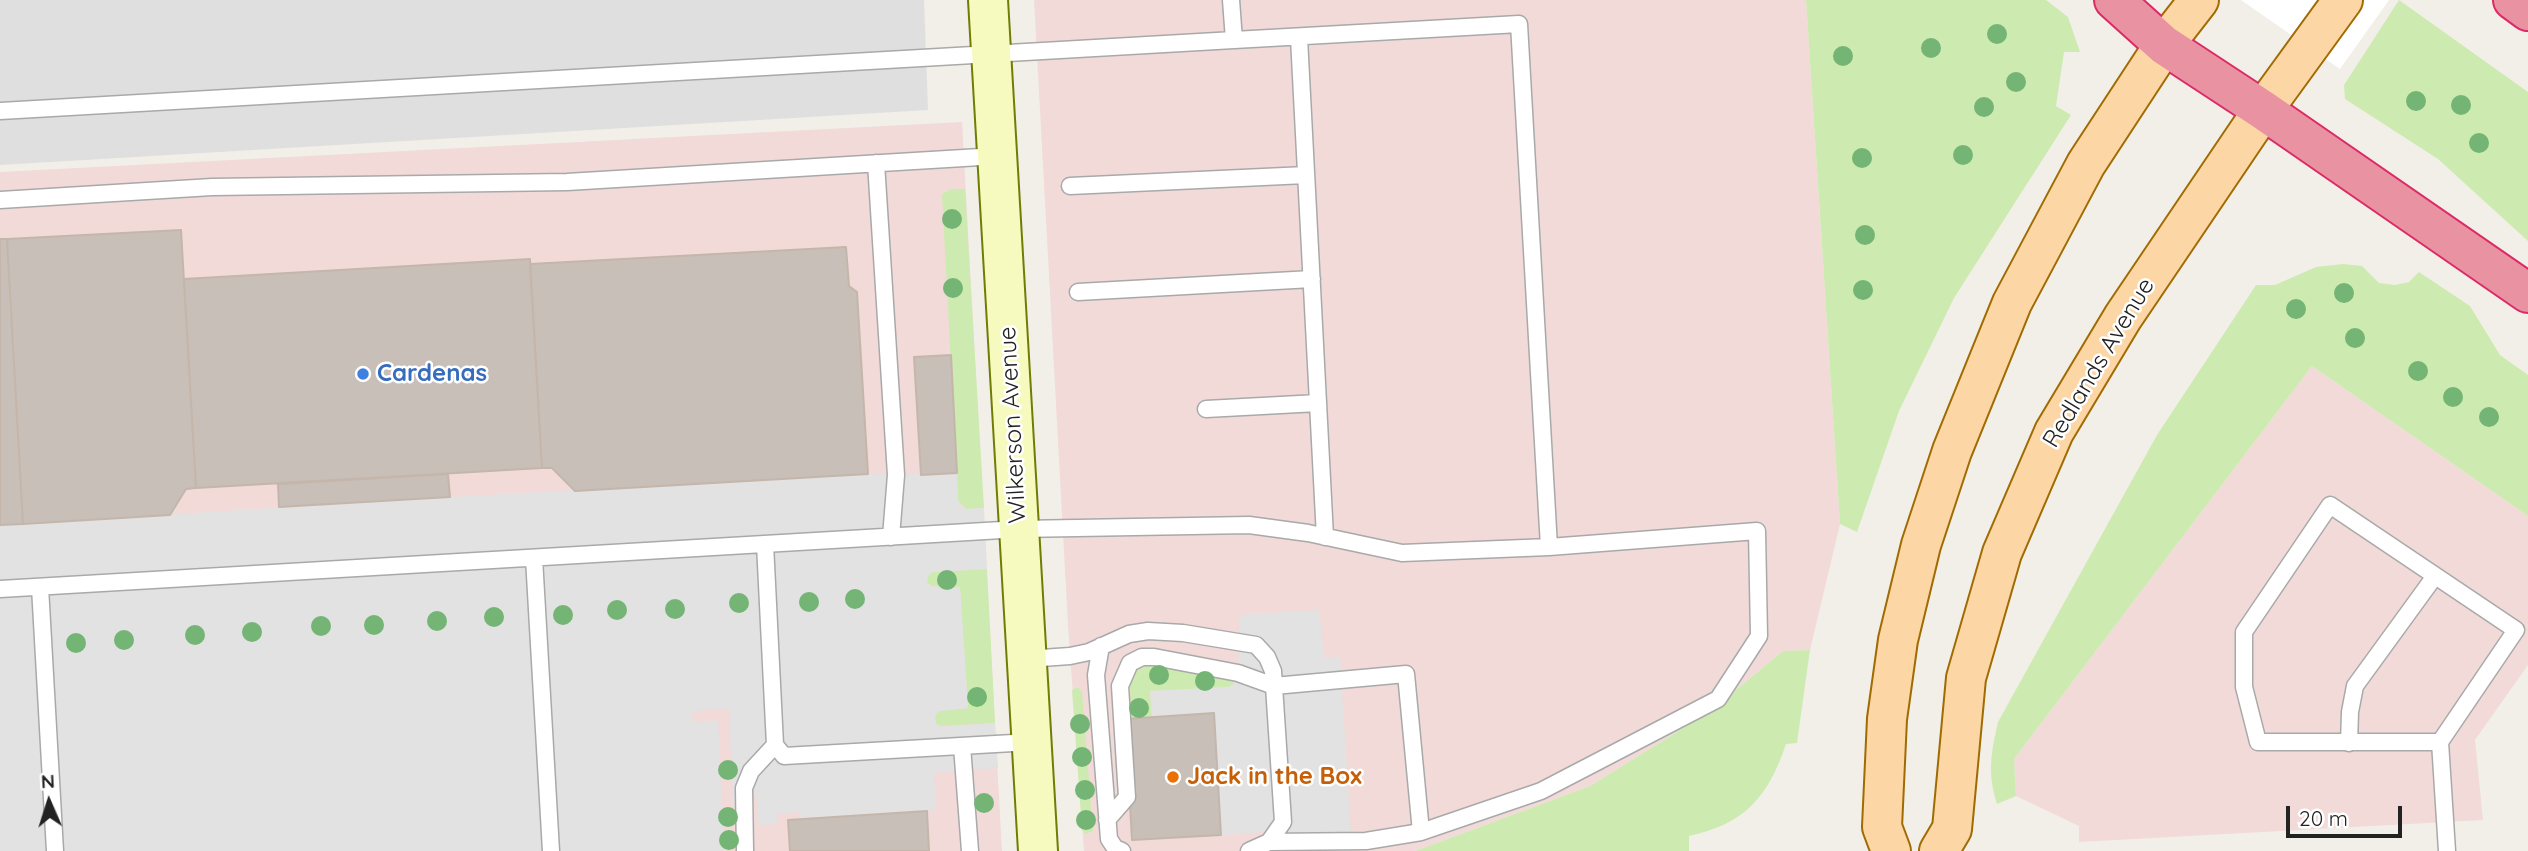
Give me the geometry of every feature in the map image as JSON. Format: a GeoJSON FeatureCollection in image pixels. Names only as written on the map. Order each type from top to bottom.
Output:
{"type":"FeatureCollection","features":[{"type":"Feature","properties":{"kind":"highway"},"geometry":{"type":"LineString","coordinates":[[2114,0],[2164,46],[2263,110],[2528,293]]}},
{"type":"Feature","properties":{"kind":"highway"},"geometry":{"type":"LineString","coordinates":[[2513,0],[2528,10]]}},
{"type":"Feature","properties":{"kind":"main road","name":"Wilkerson Avenue"},"geometry":{"type":"LineString","coordinates":[[988,0],[1038,851]]}},
{"type":"Feature","properties":{"kind":"main road","name":"Redlands Avenue"},"geometry":{"type":"LineString","coordinates":[[1939,851],[1952,829],[1966,678],[2002,553],[2053,432],[2123,317],[2263,110],[2343,0]]}},
{"type":"Feature","properties":{"kind":"main road"},"geometry":{"type":"LineString","coordinates":[[1891,851],[1882,827],[1887,719],[1898,640],[1921,545],[1952,451],[2012,303],[2087,164],[2164,46],[2197,3]]}},
{"type":"Feature","properties":{"kind":"lane"},"geometry":{"type":"LineString","coordinates":[[1231,0],[1234,40]]}},
{"type":"Feature","properties":{"kind":"lane"},"geometry":{"type":"LineString","coordinates":[[0,111],[1519,24],[1549,547]]}},
{"type":"Feature","properties":{"kind":"lane"},"geometry":{"type":"LineString","coordinates":[[1299,38],[1325,537]]}},
{"type":"Feature","properties":{"kind":"lane"},"geometry":{"type":"LineString","coordinates":[[0,200],[212,187],[567,181],[997,156]]}},
{"type":"Feature","properties":{"kind":"lane"},"geometry":{"type":"LineString","coordinates":[[876,163],[895,475],[891,537]]}},
{"type":"Feature","properties":{"kind":"lane"},"geometry":{"type":"LineString","coordinates":[[1070,186],[1306,175]]}},
{"type":"Feature","properties":{"kind":"lane"},"geometry":{"type":"LineString","coordinates":[[1079,292],[1312,279]]}},
{"type":"Feature","properties":{"kind":"lane"},"geometry":{"type":"LineString","coordinates":[[1206,409],[1318,403]]}},
{"type":"Feature","properties":{"kind":"lane"},"geometry":{"type":"LineString","coordinates":[[2440,742],[2258,742],[2245,687],[2244,632],[2330,505],[2516,630],[2440,742],[2446,851]]}},
{"type":"Feature","properties":{"kind":"lane"},"geometry":{"type":"LineString","coordinates":[[0,589],[1019,529],[1248,525],[1402,553],[1549,547],[1758,531],[1759,636],[1718,699],[1541,791],[1421,832],[1366,841],[1269,842],[1250,851]]}},
{"type":"Feature","properties":{"kind":"lane"},"geometry":{"type":"LineString","coordinates":[[765,544],[775,745],[785,756],[1032,742]]}},
{"type":"Feature","properties":{"kind":"lane"},"geometry":{"type":"LineString","coordinates":[[534,558],[551,851]]}},
{"type":"Feature","properties":{"kind":"lane"},"geometry":{"type":"LineString","coordinates":[[2349,743],[2350,712],[2355,686],[2435,576]]}},
{"type":"Feature","properties":{"kind":"lane"},"geometry":{"type":"LineString","coordinates":[[40,587],[55,851]]}},
{"type":"Feature","properties":{"kind":"lane"},"geometry":{"type":"LineString","coordinates":[[1027,659],[1089,652],[1129,634],[1148,631],[1183,633],[1256,645],[1267,657],[1273,671],[1283,822],[1269,842]]}},
{"type":"Feature","properties":{"kind":"lane"},"geometry":{"type":"LineString","coordinates":[[1101,646],[1096,676],[1107,820],[1109,839],[1115,848],[1122,851]]}},
{"type":"Feature","properties":{"kind":"lane"},"geometry":{"type":"LineString","coordinates":[[1107,820],[1127,797],[1120,686],[1130,663],[1142,657],[1154,657],[1238,673],[1274,686],[1406,674],[1421,832]]}},
{"type":"Feature","properties":{"kind":"lane"},"geometry":{"type":"LineString","coordinates":[[746,851],[744,788],[751,771],[775,745]]}},
{"type":"Feature","properties":{"kind":"lane"},"geometry":{"type":"LineString","coordinates":[[962,746],[970,851]]}},
{"type":"Feature","properties":{"kind":"shaded area"},"geometry":{"type":"Polygon","coordinates":[[[0,0],[924,0],[928,110],[0,165],[0,0]]]}},
{"type":"Feature","properties":{"kind":"shaded area"},"geometry":{"type":"Polygon","coordinates":[[[1034,0],[1806,0],[1840,524],[1810,650],[1783,651],[1709,712],[1590,786],[1415,851],[1084,851],[1068,625],[1034,0]]]}},
{"type":"Feature","properties":{"kind":"shaded area"},"geometry":{"type":"Polygon","coordinates":[[[962,122],[1002,851],[0,851],[0,172],[962,122]]]}},
{"type":"Feature","properties":{"kind":"shaded area"},"geometry":{"type":"Polygon","coordinates":[[[2312,366],[2528,516],[2528,665],[2475,740],[2483,820],[2079,842],[2079,826],[2016,796],[2014,759],[2312,366]]]}},
{"type":"Feature","properties":{"kind":"shaded area"},"geometry":{"type":"Polygon","coordinates":[[[957,473],[958,500],[961,506],[966,509],[984,508],[987,569],[932,572],[928,576],[927,583],[935,588],[960,587],[968,708],[939,711],[935,717],[936,724],[943,727],[995,723],[998,768],[936,772],[936,810],[801,819],[800,812],[777,814],[777,824],[759,825],[756,792],[750,796],[751,806],[733,806],[729,709],[696,711],[691,715],[693,721],[698,722],[718,720],[724,851],[0,851],[0,525],[868,474],[957,473]]]}},
{"type":"Feature","properties":{"kind":"shaded area"},"geometry":{"type":"Polygon","coordinates":[[[1319,610],[1324,658],[1340,658],[1352,851],[1279,851],[1277,831],[1221,835],[1214,714],[1152,717],[1150,691],[1229,687],[1234,684],[1233,680],[1238,673],[1240,615],[1319,610]]]}},
{"type":"Feature","properties":{"kind":"green space"},"geometry":{"type":"Polygon","coordinates":[[[1806,0],[2046,0],[2068,17],[2080,52],[2064,52],[2056,106],[2071,115],[1954,298],[1899,411],[1857,532],[1840,524],[1806,0]]]}},
{"type":"Feature","properties":{"kind":"green space"},"geometry":{"type":"Polygon","coordinates":[[[2399,0],[2528,92],[2528,241],[2438,159],[2345,99],[2344,85],[2399,0]]]}},
{"type":"Feature","properties":{"kind":"green space"},"geometry":{"type":"Polygon","coordinates":[[[951,189],[965,189],[984,508],[966,509],[958,500],[942,194],[951,189]]]}},
{"type":"Feature","properties":{"kind":"green space"},"geometry":{"type":"Polygon","coordinates":[[[2343,264],[2362,266],[2379,283],[2395,285],[2409,282],[2419,272],[2470,306],[2500,355],[2528,375],[2528,516],[2312,366],[2014,759],[2016,796],[1997,804],[1991,763],[1998,722],[2157,435],[2256,285],[2275,285],[2316,267],[2343,264]]]}},
{"type":"Feature","properties":{"kind":"green space"},"geometry":{"type":"Polygon","coordinates":[[[987,569],[995,723],[939,726],[935,716],[939,711],[968,708],[960,587],[930,586],[927,583],[928,576],[932,572],[987,569]]]}},
{"type":"Feature","properties":{"kind":"green space"},"geometry":{"type":"Polygon","coordinates":[[[1810,650],[1797,743],[1786,744],[1771,779],[1752,805],[1725,824],[1689,836],[1689,851],[1415,851],[1590,786],[1709,712],[1783,651],[1810,650]]]}},
{"type":"Feature","properties":{"kind":"green space"},"geometry":{"type":"Polygon","coordinates":[[[1150,662],[1233,680],[1234,684],[1229,687],[1150,691],[1152,717],[1131,718],[1130,686],[1137,669],[1150,662]]]}},
{"type":"Feature","properties":{"kind":"green space"},"geometry":{"type":"Polygon","coordinates":[[[1076,688],[1082,692],[1093,831],[1086,834],[1082,830],[1072,690],[1076,688]]]}},
{"type":"Feature","properties":{"kind":"pier"},"geometry":{"type":"Polygon","coordinates":[[[2241,0],[2389,0],[2340,69],[2241,0]]]}},
{"type":"Feature","properties":{"kind":"building"},"geometry":{"type":"Polygon","coordinates":[[[181,230],[196,488],[186,489],[170,515],[23,524],[7,239],[181,230]]]}},
{"type":"Feature","properties":{"kind":"building"},"geometry":{"type":"Polygon","coordinates":[[[0,239],[7,239],[23,524],[0,525],[0,239]]]}},
{"type":"Feature","properties":{"kind":"building"},"geometry":{"type":"Polygon","coordinates":[[[846,247],[849,286],[857,292],[868,474],[575,491],[552,468],[542,468],[530,264],[846,247]]]}},
{"type":"Feature","properties":{"kind":"building","name":"Cardenas"},"geometry":{"type":"Polygon","coordinates":[[[530,259],[542,468],[196,488],[184,279],[530,259]]]}},
{"type":"Feature","properties":{"kind":"building"},"geometry":{"type":"Polygon","coordinates":[[[951,355],[957,473],[921,475],[914,357],[951,355]]]}},
{"type":"Feature","properties":{"kind":"building"},"geometry":{"type":"Polygon","coordinates":[[[448,474],[450,497],[279,507],[278,484],[448,474]]]}},
{"type":"Feature","properties":{"kind":"building","name":"Jack in the Box"},"geometry":{"type":"Polygon","coordinates":[[[1214,713],[1221,835],[1132,840],[1125,719],[1214,713]]]}},
{"type":"Feature","properties":{"kind":"building"},"geometry":{"type":"Polygon","coordinates":[[[927,811],[929,851],[790,851],[788,820],[927,811]]]}},
{"type":"Feature","properties":{"kind":"place","name":"Cardenas"},"geometry":{"type":"Point","coordinates":[363,374]}},
{"type":"Feature","properties":{"kind":"place","name":"Jack in the Box"},"geometry":{"type":"Point","coordinates":[1173,777]}}]}
